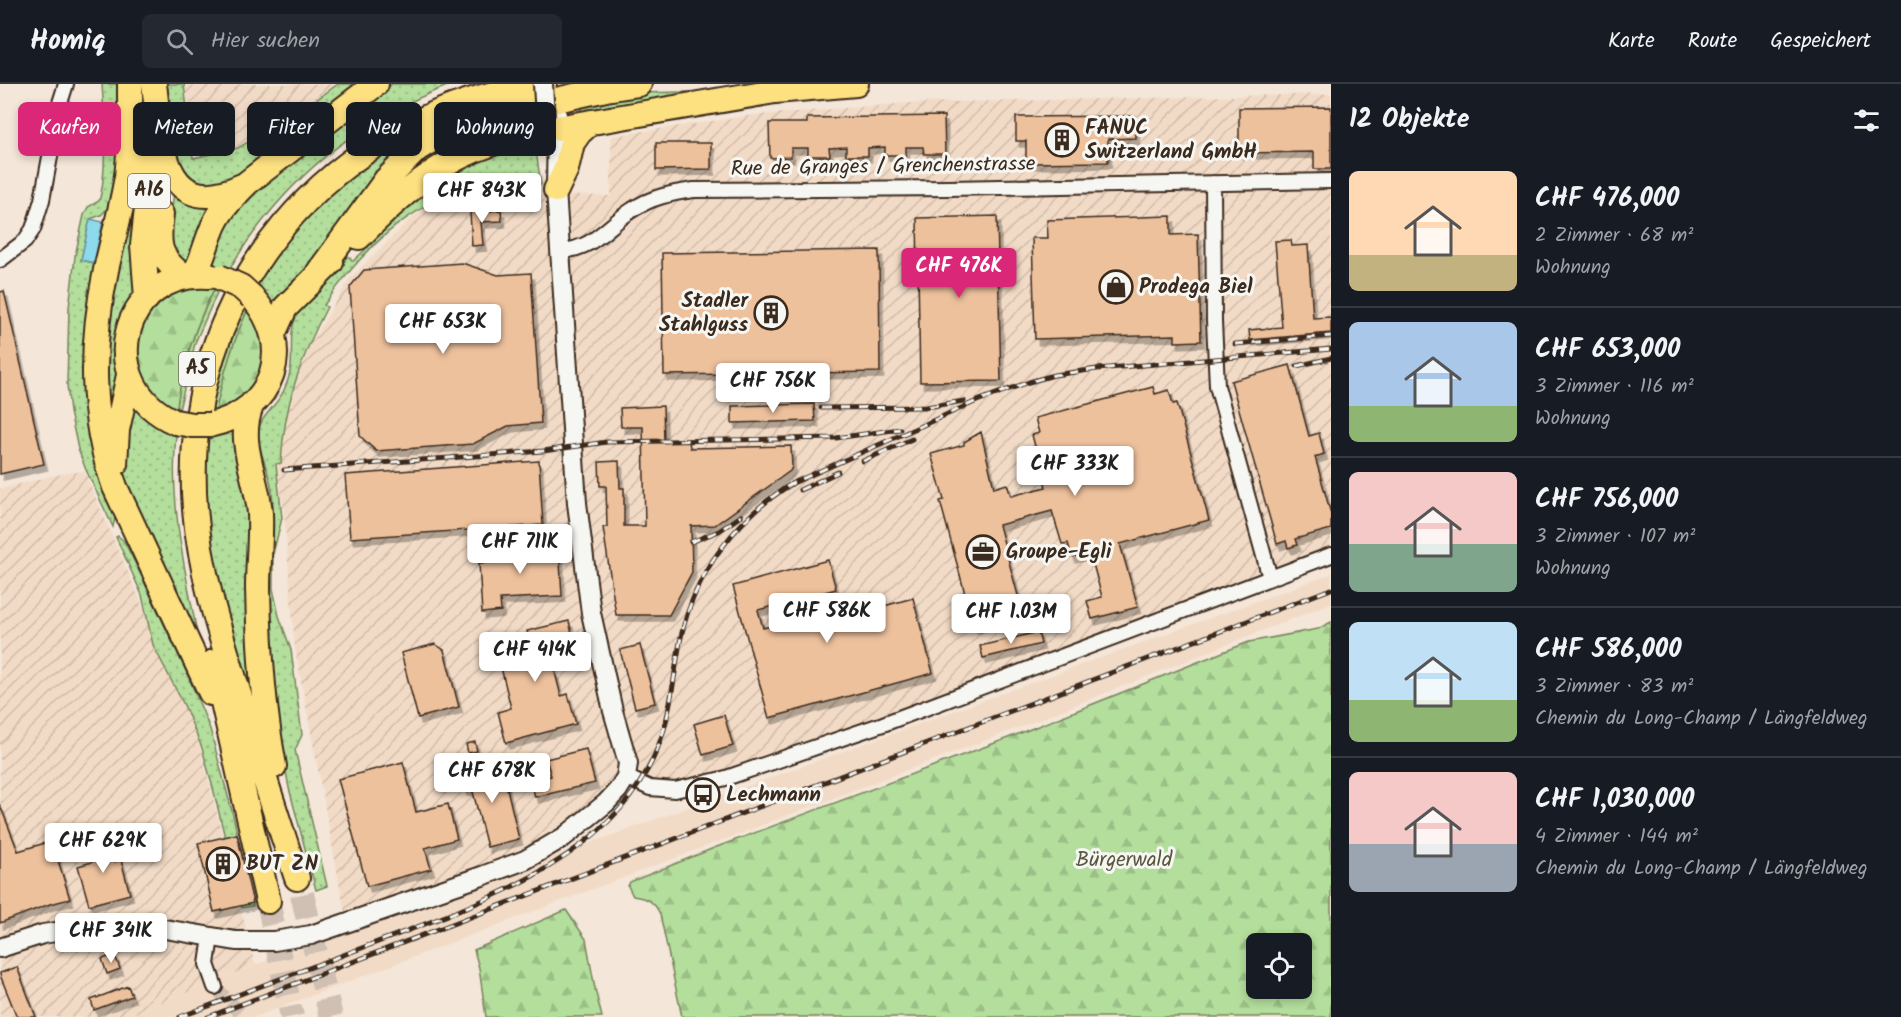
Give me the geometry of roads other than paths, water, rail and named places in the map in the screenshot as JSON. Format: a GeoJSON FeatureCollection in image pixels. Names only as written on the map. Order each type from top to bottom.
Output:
{"type":"FeatureCollection","features":[{"type":"Feature","properties":{"kind":"highway"},"geometry":{"type":"LineString","coordinates":[[130,84],[132,122],[129,162],[99,308],[94,375],[96,411],[104,451],[115,487],[210,692],[240,783]]}},
{"type":"Feature","properties":{"kind":"highway","name":"A16"},"geometry":{"type":"LineString","coordinates":[[136,84],[149,190],[143,245],[147,298]]}},
{"type":"Feature","properties":{"kind":"highway","name":"A16"},"geometry":{"type":"LineString","coordinates":[[154,84],[156,102]]}},
{"type":"Feature","properties":{"kind":"highway"},"geometry":{"type":"LineString","coordinates":[[188,276],[219,277],[241,287],[265,312],[274,332],[275,359],[271,377],[262,393],[251,406],[229,420],[209,425],[175,422],[159,414],[144,400],[129,375],[125,354],[126,337],[132,320],[147,298],[162,286],[188,276],[199,266],[218,217],[247,183],[368,91],[383,84]]}},
{"type":"Feature","properties":{"kind":"highway","name":"A5"},"geometry":{"type":"LineString","coordinates":[[268,901],[193,571],[184,510],[185,435],[190,399],[202,351],[228,290],[247,257],[274,220],[316,176],[351,146],[392,121],[428,103],[482,84]]}},
{"type":"Feature","properties":{"kind":"highway","name":"A5"},"geometry":{"type":"LineString","coordinates":[[251,406],[246,420],[245,435],[260,516],[258,589],[262,681],[272,756],[299,886],[222,637],[206,579],[198,534],[194,490],[195,452],[202,398],[212,358],[232,306],[269,244],[299,208],[341,169],[388,136],[435,113],[486,95],[544,84]]}},
{"type":"Feature","properties":{"kind":"highway"},"geometry":{"type":"LineString","coordinates":[[318,273],[386,180],[406,158],[438,136],[464,123],[490,115],[594,91],[639,84]]}},
{"type":"Feature","properties":{"kind":"highway"},"geometry":{"type":"LineString","coordinates":[[556,122],[591,122],[775,91],[856,84]]}},
{"type":"Feature","properties":{"kind":"highway"},"geometry":{"type":"LineString","coordinates":[[556,190],[566,169],[572,143],[591,122]]}},
{"type":"Feature","properties":{"kind":"highway","name":"A16"},"geometry":{"type":"LineString","coordinates":[[160,156],[162,197],[159,244],[167,263],[188,276]]}},
{"type":"Feature","properties":{"kind":"highway"},"geometry":{"type":"LineString","coordinates":[[165,156],[174,178],[184,188],[196,194],[210,196],[224,194],[247,183]]}},
{"type":"Feature","properties":{"kind":"highway"},"geometry":{"type":"LineString","coordinates":[[274,332],[285,308],[318,273],[400,196],[445,164],[462,156]]}},
{"type":"Feature","properties":{"kind":"highway"},"geometry":{"type":"LineString","coordinates":[[129,375],[117,430],[115,457],[118,486],[129,520]]}},
{"type":"Feature","properties":{"kind":"main road"},"geometry":{"type":"LineString","coordinates":[[544,84],[547,102]]}},
{"type":"Feature","properties":{"kind":"main road"},"geometry":{"type":"LineString","coordinates":[[553,102],[555,84]]}},
{"type":"Feature","properties":{"kind":"main road"},"geometry":{"type":"LineString","coordinates":[[0,948],[43,934],[94,926],[153,927],[236,941],[274,941],[311,935],[505,868],[546,849],[606,803],[626,777],[628,763],[601,660],[584,565],[577,503],[556,190],[547,156]]}},
{"type":"Feature","properties":{"kind":"street"},"geometry":{"type":"LineString","coordinates":[[2,257],[25,241],[33,229],[66,84]]}},
{"type":"Feature","properties":{"kind":"street","name":"Rue de Granges / Grenchenstrasse"},"geometry":{"type":"LineString","coordinates":[[561,251],[572,250],[593,241],[624,215],[644,202],[668,194],[694,190],[1331,182]]}},
{"type":"Feature","properties":{"kind":"street"},"geometry":{"type":"LineString","coordinates":[[1213,183],[1217,386],[1270,578]]}},
{"type":"Feature","properties":{"kind":"street"},"geometry":{"type":"LineString","coordinates":[[626,777],[650,788],[675,790],[718,780],[894,719],[1331,555]]}},
{"type":"Feature","properties":{"kind":"street"},"geometry":{"type":"LineString","coordinates":[[211,937],[207,964],[215,987]]}},
{"type":"Feature","properties":{"kind":"water"},"geometry":{"type":"Polygon","coordinates":[[[90,219],[103,222],[94,263],[81,260],[90,219]]]}},
{"type":"Feature","properties":{"kind":"tunnel"},"geometry":{"type":"LineString","coordinates":[[302,894],[331,1017]]}},
{"type":"Feature","properties":{"kind":"tunnel"},"geometry":{"type":"LineString","coordinates":[[268,901],[292,1017]]}},
{"type":"Feature","properties":{"kind":"tunnel"},"geometry":{"type":"LineString","coordinates":[[215,987],[244,1017]]}},
{"type":"Feature","properties":{"kind":"railway"},"geometry":{"type":"LineString","coordinates":[[1235,344],[1331,336]]}},
{"type":"Feature","properties":{"kind":"railway"},"geometry":{"type":"LineString","coordinates":[[180,1017],[479,902],[552,864],[586,841],[615,815],[639,784],[650,765],[664,730],[681,637],[688,613],[708,569],[721,548],[754,512],[793,483],[977,401],[1054,375],[1097,369],[1331,349]]}},
{"type":"Feature","properties":{"kind":"railway"},"geometry":{"type":"LineString","coordinates":[[1297,366],[1331,358]]}},
{"type":"Feature","properties":{"kind":"railway"},"geometry":{"type":"LineString","coordinates":[[821,408],[926,407],[964,401]]}},
{"type":"Feature","properties":{"kind":"railway"},"geometry":{"type":"LineString","coordinates":[[284,470],[543,451],[607,442],[836,438],[900,429]]}},
{"type":"Feature","properties":{"kind":"railway"},"geometry":{"type":"LineString","coordinates":[[863,461],[912,439]]}},
{"type":"Feature","properties":{"kind":"railway"},"geometry":{"type":"LineString","coordinates":[[800,490],[838,472]]}},
{"type":"Feature","properties":{"kind":"railway"},"geometry":{"type":"LineString","coordinates":[[691,542],[719,531],[741,516]]}},
{"type":"Feature","properties":{"kind":"railway"},"geometry":{"type":"LineString","coordinates":[[208,1017],[1331,589]]}},
{"type":"Feature","properties":{"kind":"place","name":"FANUC Switzerland GmbH"},"geometry":{"type":"Point","coordinates":[1062,140]}},
{"type":"Feature","properties":{"kind":"place","name":"Prodega Biel"},"geometry":{"type":"Point","coordinates":[1116,287]}},
{"type":"Feature","properties":{"kind":"place","name":"Stadler Stahlguss"},"geometry":{"type":"Point","coordinates":[771,313]}},
{"type":"Feature","properties":{"kind":"place","name":"Groupe-Egli"},"geometry":{"type":"Point","coordinates":[983,552]}},
{"type":"Feature","properties":{"kind":"place","name":"Lechmann"},"geometry":{"type":"Point","coordinates":[703,795]}},
{"type":"Feature","properties":{"kind":"place","name":"BUT ZN"},"geometry":{"type":"Point","coordinates":[223,864]}},
{"type":"Feature","properties":{"kind":"park label","name":"Bürgerwald"},"geometry":{"type":"Point","coordinates":[1124,860]}}]}
